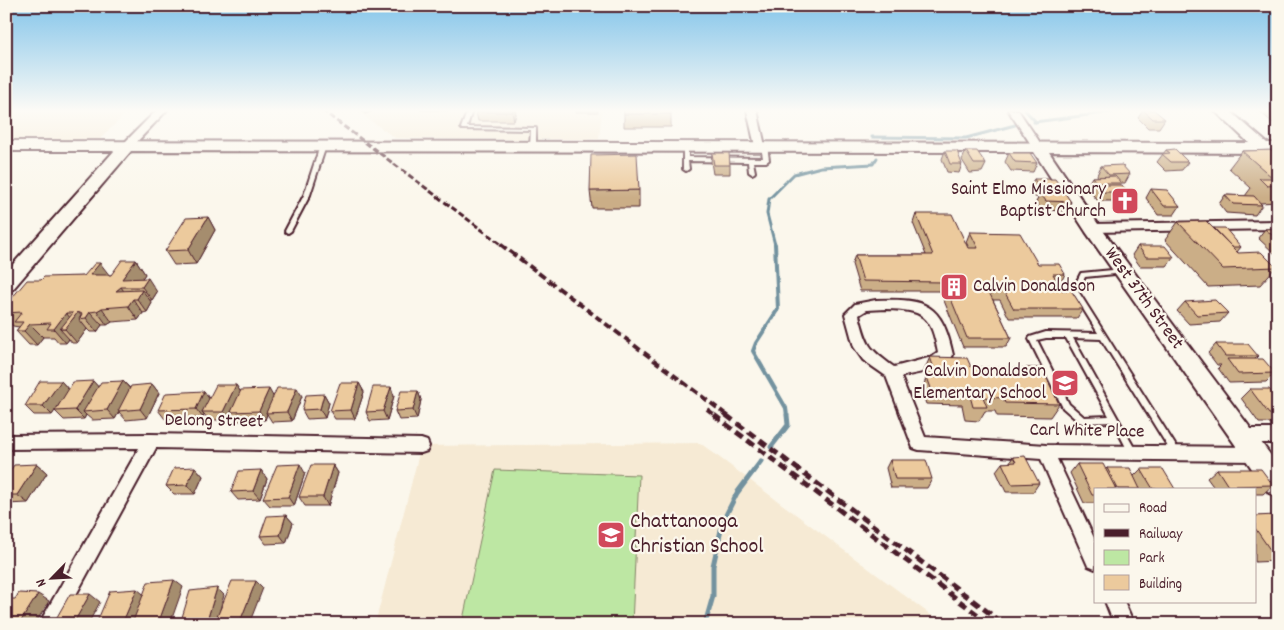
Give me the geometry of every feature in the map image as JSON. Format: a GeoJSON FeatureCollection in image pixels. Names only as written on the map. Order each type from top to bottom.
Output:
{"type":"FeatureCollection","features":[{"type":"Feature","properties":{"kind":"main road"},"geometry":{"type":"LineString","coordinates":[[1259,139],[1270,148]]}},
{"type":"Feature","properties":{"kind":"main road"},"geometry":{"type":"LineString","coordinates":[[6,146],[533,146],[685,153],[762,146],[1270,148]]}},
{"type":"Feature","properties":{"kind":"main road"},"geometry":{"type":"LineString","coordinates":[[6,284],[124,146]]}},
{"type":"Feature","properties":{"kind":"main road","name":"West 37th Street"},"geometry":{"type":"LineString","coordinates":[[1038,147],[1092,228],[1278,485]]}},
{"type":"Feature","properties":{"kind":"street"},"geometry":{"type":"LineString","coordinates":[[124,146],[131,139]]}},
{"type":"Feature","properties":{"kind":"street"},"geometry":{"type":"LineString","coordinates":[[760,139],[762,146]]}},
{"type":"Feature","properties":{"kind":"street","name":"West 37th Street"},"geometry":{"type":"LineString","coordinates":[[1033,139],[1038,147]]}},
{"type":"Feature","properties":{"kind":"street"},"geometry":{"type":"LineString","coordinates":[[1270,148],[1278,161]]}},
{"type":"Feature","properties":{"kind":"street"},"geometry":{"type":"LineString","coordinates":[[1092,228],[1278,225]]}},
{"type":"Feature","properties":{"kind":"street"},"geometry":{"type":"LineString","coordinates":[[880,305],[917,306],[930,312],[941,332],[946,355],[936,362],[892,373],[868,356],[859,343],[852,314],[859,307],[880,305]]}},
{"type":"Feature","properties":{"kind":"street","name":"Carl White Place"},"geometry":{"type":"LineString","coordinates":[[892,373],[918,443],[1046,452],[1256,454]]}},
{"type":"Feature","properties":{"kind":"street"},"geometry":{"type":"LineString","coordinates":[[1243,436],[1278,436]]}},
{"type":"Feature","properties":{"kind":"street"},"geometry":{"type":"LineString","coordinates":[[49,624],[151,441]]}},
{"type":"Feature","properties":{"kind":"street","name":"Delong Street"},"geometry":{"type":"LineString","coordinates":[[6,442],[151,441],[421,446]]}},
{"type":"Feature","properties":{"kind":"street"},"geometry":{"type":"LineString","coordinates":[[1046,452],[1094,558]]}},
{"type":"Feature","properties":{"kind":"street"},"geometry":{"type":"LineString","coordinates":[[1114,602],[1124,624]]}},
{"type":"Feature","properties":{"kind":"lane"},"geometry":{"type":"LineString","coordinates":[[533,139],[533,146]]}},
{"type":"Feature","properties":{"kind":"lane"},"geometry":{"type":"LineString","coordinates":[[288,231],[307,195],[323,146]]}},
{"type":"Feature","properties":{"kind":"lane"},"geometry":{"type":"LineString","coordinates":[[686,169],[685,153],[766,160],[762,146]]}},
{"type":"Feature","properties":{"kind":"lane"},"geometry":{"type":"LineString","coordinates":[[750,160],[752,172]]}},
{"type":"Feature","properties":{"kind":"lane"},"geometry":{"type":"LineString","coordinates":[[1124,271],[1083,276],[1075,291],[1176,453]]}},
{"type":"Feature","properties":{"kind":"lane"},"geometry":{"type":"LineString","coordinates":[[1102,336],[1046,335],[1033,339],[1066,406],[1082,420],[1115,419]]}},
{"type":"Feature","properties":{"kind":"lane"},"geometry":{"type":"LineString","coordinates":[[1068,336],[1133,453]]}},
{"type":"Feature","properties":{"kind":"shaded area"},"geometry":{"type":"Polygon","coordinates":[[[6,139],[62,139],[6,140],[6,139]]]}},
{"type":"Feature","properties":{"kind":"shaded area","name":"Chattanooga Christian School"},"geometry":{"type":"Polygon","coordinates":[[[700,443],[943,624],[375,624],[421,446],[700,443]]]}},
{"type":"Feature","properties":{"kind":"green space"},"geometry":{"type":"Polygon","coordinates":[[[495,470],[639,475],[632,624],[462,624],[495,470]]]}},
{"type":"Feature","properties":{"kind":"building"},"geometry":{"type":"Polygon","coordinates":[[[1175,149],[1188,162],[1171,162],[1162,154],[1170,153],[1166,150],[1175,149]]]}},
{"type":"Feature","properties":{"kind":"building"},"geometry":{"type":"Polygon","coordinates":[[[1278,150],[1278,185],[1267,186],[1259,178],[1273,178],[1242,151],[1278,150]]]}},
{"type":"Feature","properties":{"kind":"building"},"geometry":{"type":"Polygon","coordinates":[[[945,151],[957,151],[962,164],[950,164],[945,151]]]}},
{"type":"Feature","properties":{"kind":"building"},"geometry":{"type":"Polygon","coordinates":[[[966,151],[977,151],[986,164],[974,164],[966,151]]]}},
{"type":"Feature","properties":{"kind":"building"},"geometry":{"type":"Polygon","coordinates":[[[712,153],[729,153],[730,165],[714,165],[712,153]]]}},
{"type":"Feature","properties":{"kind":"building"},"geometry":{"type":"Polygon","coordinates":[[[1009,153],[1030,153],[1037,163],[1015,162],[1009,153]]]}},
{"type":"Feature","properties":{"kind":"building"},"geometry":{"type":"Polygon","coordinates":[[[637,154],[639,190],[590,191],[591,155],[637,154]]]}},
{"type":"Feature","properties":{"kind":"building"},"geometry":{"type":"Polygon","coordinates":[[[1122,165],[1130,174],[1109,175],[1101,166],[1122,165]]]}},
{"type":"Feature","properties":{"kind":"building"},"geometry":{"type":"Polygon","coordinates":[[[1115,176],[1121,183],[1097,183],[1092,177],[1115,176]]]}},
{"type":"Feature","properties":{"kind":"building"},"geometry":{"type":"Polygon","coordinates":[[[1034,179],[1055,179],[1061,187],[1040,188],[1034,179]]]}},
{"type":"Feature","properties":{"kind":"building"},"geometry":{"type":"Polygon","coordinates":[[[1097,185],[1122,185],[1128,192],[1103,192],[1097,185]]]}},
{"type":"Feature","properties":{"kind":"building"},"geometry":{"type":"Polygon","coordinates":[[[1151,189],[1167,190],[1180,206],[1164,206],[1151,189]]]}},
{"type":"Feature","properties":{"kind":"building"},"geometry":{"type":"Polygon","coordinates":[[[1040,193],[1065,193],[1071,202],[1046,201],[1040,193]]]}},
{"type":"Feature","properties":{"kind":"building"},"geometry":{"type":"Polygon","coordinates":[[[1225,195],[1254,196],[1262,205],[1233,204],[1225,195]]]}},
{"type":"Feature","properties":{"kind":"building","name":"Calvin Donaldson"},"geometry":{"type":"Polygon","coordinates":[[[916,214],[952,214],[968,248],[978,248],[970,232],[1020,233],[1038,264],[1059,264],[1065,274],[1053,274],[1062,290],[1071,290],[1083,309],[1014,309],[1004,291],[988,290],[1011,338],[967,338],[944,282],[863,281],[855,255],[933,255],[916,214]]]}},
{"type":"Feature","properties":{"kind":"building"},"geometry":{"type":"Polygon","coordinates":[[[208,217],[188,250],[165,251],[186,218],[208,217]]]}},
{"type":"Feature","properties":{"kind":"building"},"geometry":{"type":"Polygon","coordinates":[[[1206,221],[1238,253],[1261,252],[1276,267],[1223,269],[1178,222],[1206,221]]]}},
{"type":"Feature","properties":{"kind":"building"},"geometry":{"type":"Polygon","coordinates":[[[1214,228],[1225,228],[1241,247],[1232,247],[1214,228]]]}},
{"type":"Feature","properties":{"kind":"building"},"geometry":{"type":"Polygon","coordinates":[[[1278,228],[1278,240],[1265,229],[1278,228]]]}},
{"type":"Feature","properties":{"kind":"building"},"geometry":{"type":"Polygon","coordinates":[[[1138,246],[1165,246],[1174,257],[1146,257],[1138,246]]]}},
{"type":"Feature","properties":{"kind":"building"},"geometry":{"type":"Polygon","coordinates":[[[122,260],[136,260],[122,279],[148,278],[142,287],[121,287],[116,291],[142,290],[137,299],[133,299],[128,306],[102,308],[90,312],[86,318],[79,319],[82,314],[78,312],[65,329],[60,329],[73,313],[66,313],[54,329],[47,329],[51,323],[30,324],[24,331],[16,331],[23,322],[14,322],[22,312],[6,313],[6,305],[27,280],[41,280],[44,277],[84,276],[95,263],[100,263],[90,275],[111,275],[122,260]]]}},
{"type":"Feature","properties":{"kind":"building"},"geometry":{"type":"Polygon","coordinates":[[[1215,300],[1228,313],[1197,315],[1185,302],[1215,300]]]}},
{"type":"Feature","properties":{"kind":"building"},"geometry":{"type":"Polygon","coordinates":[[[1216,344],[1248,344],[1258,356],[1225,356],[1216,344]]]}},
{"type":"Feature","properties":{"kind":"building"},"geometry":{"type":"Polygon","coordinates":[[[930,357],[967,358],[971,367],[1042,368],[1059,404],[1005,403],[1003,398],[983,397],[987,407],[973,407],[969,392],[932,391],[927,377],[937,377],[930,357]]]}},
{"type":"Feature","properties":{"kind":"building"},"geometry":{"type":"Polygon","coordinates":[[[1227,359],[1263,359],[1275,373],[1238,374],[1227,359]]]}},
{"type":"Feature","properties":{"kind":"building"},"geometry":{"type":"Polygon","coordinates":[[[40,381],[61,381],[43,406],[25,406],[40,381]]]}},
{"type":"Feature","properties":{"kind":"building"},"geometry":{"type":"Polygon","coordinates":[[[93,381],[75,410],[55,411],[73,382],[93,381]]]}},
{"type":"Feature","properties":{"kind":"building"},"geometry":{"type":"Polygon","coordinates":[[[123,381],[107,410],[83,412],[101,382],[123,381]]]}},
{"type":"Feature","properties":{"kind":"building"},"geometry":{"type":"Polygon","coordinates":[[[340,383],[359,383],[351,410],[330,411],[340,383]]]}},
{"type":"Feature","properties":{"kind":"building"},"geometry":{"type":"Polygon","coordinates":[[[152,384],[140,409],[118,411],[131,386],[152,384]]]}},
{"type":"Feature","properties":{"kind":"building"},"geometry":{"type":"Polygon","coordinates":[[[216,385],[236,385],[223,412],[202,412],[216,385]]]}},
{"type":"Feature","properties":{"kind":"building"},"geometry":{"type":"Polygon","coordinates":[[[373,387],[391,387],[383,411],[366,412],[373,387]]]}},
{"type":"Feature","properties":{"kind":"building"},"geometry":{"type":"Polygon","coordinates":[[[277,388],[297,388],[287,412],[266,413],[277,388]]]}},
{"type":"Feature","properties":{"kind":"building"},"geometry":{"type":"Polygon","coordinates":[[[269,389],[259,411],[231,412],[241,390],[269,389]]]}},
{"type":"Feature","properties":{"kind":"building"},"geometry":{"type":"Polygon","coordinates":[[[1250,389],[1269,389],[1278,400],[1278,414],[1269,414],[1250,389]]]}},
{"type":"Feature","properties":{"kind":"building"},"geometry":{"type":"Polygon","coordinates":[[[204,391],[196,409],[158,410],[166,393],[204,391]]]}},
{"type":"Feature","properties":{"kind":"building"},"geometry":{"type":"Polygon","coordinates":[[[401,391],[418,391],[413,410],[395,411],[401,391]]]}},
{"type":"Feature","properties":{"kind":"building"},"geometry":{"type":"Polygon","coordinates":[[[324,394],[320,409],[302,410],[306,395],[324,394]]]}},
{"type":"Feature","properties":{"kind":"building"},"geometry":{"type":"Polygon","coordinates":[[[1025,456],[1039,483],[1012,484],[1002,463],[1016,462],[1013,457],[1025,456]]]}},
{"type":"Feature","properties":{"kind":"building"},"geometry":{"type":"Polygon","coordinates":[[[890,460],[926,460],[932,479],[895,479],[890,460]]]}},
{"type":"Feature","properties":{"kind":"building"},"geometry":{"type":"Polygon","coordinates":[[[37,464],[17,495],[6,495],[6,477],[14,465],[37,464]]]}},
{"type":"Feature","properties":{"kind":"building"},"geometry":{"type":"Polygon","coordinates":[[[300,464],[288,497],[263,498],[277,465],[300,464]]]}},
{"type":"Feature","properties":{"kind":"building"},"geometry":{"type":"Polygon","coordinates":[[[1077,464],[1103,464],[1115,488],[1094,488],[1094,495],[1092,495],[1077,464]]]}},
{"type":"Feature","properties":{"kind":"building"},"geometry":{"type":"Polygon","coordinates":[[[311,465],[333,465],[323,497],[299,497],[311,465]]]}},
{"type":"Feature","properties":{"kind":"building"},"geometry":{"type":"Polygon","coordinates":[[[195,467],[187,485],[166,486],[174,468],[195,467]]]}},
{"type":"Feature","properties":{"kind":"building"},"geometry":{"type":"Polygon","coordinates":[[[1107,468],[1130,468],[1140,488],[1117,488],[1107,468]]]}},
{"type":"Feature","properties":{"kind":"building"},"geometry":{"type":"Polygon","coordinates":[[[1141,469],[1163,469],[1174,488],[1152,488],[1141,469]]]}},
{"type":"Feature","properties":{"kind":"building"},"geometry":{"type":"Polygon","coordinates":[[[1217,469],[1261,469],[1273,485],[1228,486],[1217,469]]]}},
{"type":"Feature","properties":{"kind":"building"},"geometry":{"type":"Polygon","coordinates":[[[261,470],[253,491],[231,492],[239,471],[261,470]]]}},
{"type":"Feature","properties":{"kind":"building"},"geometry":{"type":"Polygon","coordinates":[[[286,515],[280,535],[260,536],[267,516],[286,515]]]}},
{"type":"Feature","properties":{"kind":"building"},"geometry":{"type":"Polygon","coordinates":[[[1276,515],[1278,517],[1278,550],[1271,551],[1256,529],[1256,516],[1276,515]]]}},
{"type":"Feature","properties":{"kind":"building"},"geometry":{"type":"Polygon","coordinates":[[[174,580],[158,624],[132,624],[148,582],[174,580]]]}},
{"type":"Feature","properties":{"kind":"building"},"geometry":{"type":"Polygon","coordinates":[[[232,581],[256,581],[239,624],[214,624],[232,581]]]}},
{"type":"Feature","properties":{"kind":"building"},"geometry":{"type":"Polygon","coordinates":[[[217,588],[206,624],[180,624],[190,591],[217,588]]]}},
{"type":"Feature","properties":{"kind":"building"},"geometry":{"type":"Polygon","coordinates":[[[137,589],[122,624],[96,624],[110,591],[137,589]]]}},
{"type":"Feature","properties":{"kind":"building"},"geometry":{"type":"Polygon","coordinates":[[[19,593],[38,594],[19,624],[6,624],[6,599],[15,599],[19,593]]]}},
{"type":"Feature","properties":{"kind":"building"},"geometry":{"type":"Polygon","coordinates":[[[70,594],[90,594],[73,624],[53,624],[70,594]]]}},
{"type":"Feature","properties":{"kind":"waterway"},"geometry":{"type":"LineString","coordinates":[[775,245],[767,214],[769,199],[794,174],[821,167],[873,164],[877,158]]}},
{"type":"Feature","properties":{"kind":"waterway"},"geometry":{"type":"LineString","coordinates":[[775,244],[778,309],[756,343],[753,351],[786,408],[787,416]]}},
{"type":"Feature","properties":{"kind":"waterway"},"geometry":{"type":"LineString","coordinates":[[771,447],[788,425],[787,415]]}},
{"type":"Feature","properties":{"kind":"waterway"},"geometry":{"type":"LineString","coordinates":[[705,624],[713,596],[713,566],[723,521],[737,493],[761,461]]}},
{"type":"Feature","properties":{"kind":"railway"},"geometry":{"type":"LineString","coordinates":[[361,139],[502,245]]}},
{"type":"Feature","properties":{"kind":"railway"},"geometry":{"type":"LineString","coordinates":[[500,244],[728,416]]}},
{"type":"Feature","properties":{"kind":"railway"},"geometry":{"type":"LineString","coordinates":[[707,409],[716,416]]}},
{"type":"Feature","properties":{"kind":"railway"},"geometry":{"type":"LineString","coordinates":[[714,415],[990,624]]}},
{"type":"Feature","properties":{"kind":"railway"},"geometry":{"type":"LineString","coordinates":[[726,415],[1004,624]]}},
{"type":"Feature","properties":{"kind":"place","name":"Saint Elmo Missionary Baptist Church"},"geometry":{"type":"Point","coordinates":[1125,201]}},
{"type":"Feature","properties":{"kind":"place","name":"Calvin Donaldson"},"geometry":{"type":"Point","coordinates":[954,287]}},
{"type":"Feature","properties":{"kind":"place","name":"Calvin Donaldson Elementary School"},"geometry":{"type":"Point","coordinates":[1065,383]}},
{"type":"Feature","properties":{"kind":"place","name":"Chattanooga Christian School"},"geometry":{"type":"Point","coordinates":[611,535]}}]}
